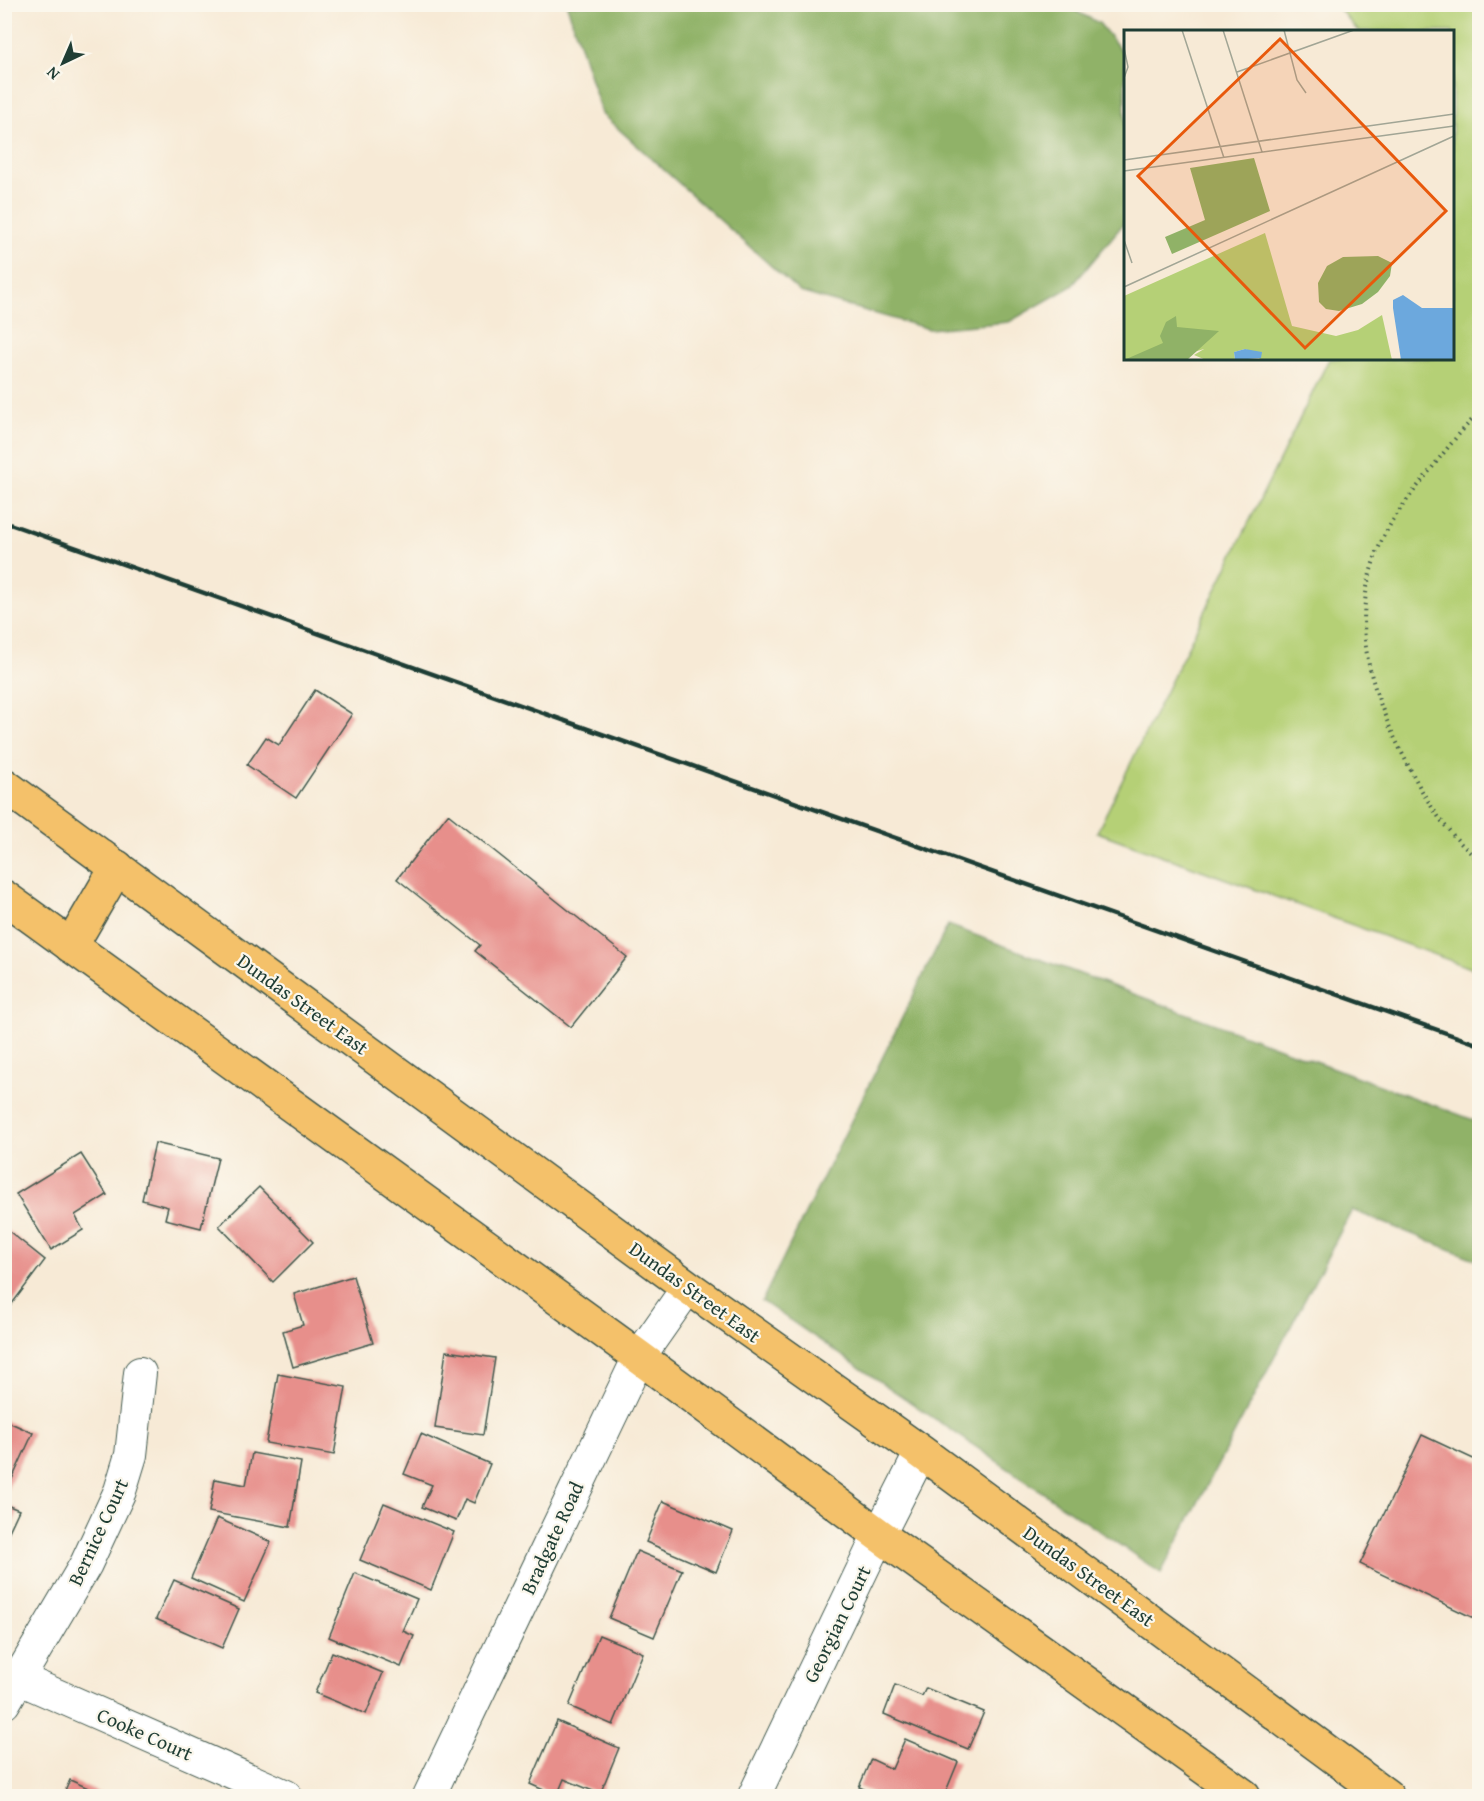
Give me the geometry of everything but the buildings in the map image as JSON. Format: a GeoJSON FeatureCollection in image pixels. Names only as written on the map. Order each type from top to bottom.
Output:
{"type":"FeatureCollection","features":[{"type":"Feature","properties":{"kind":"main road","name":"Dundas Street East"},"geometry":{"type":"LineString","coordinates":[[4,785],[688,1287],[921,1452],[1388,1797]]}},
{"type":"Feature","properties":{"kind":"main road"},"geometry":{"type":"LineString","coordinates":[[71,946],[117,867]]}},
{"type":"Feature","properties":{"kind":"main road"},"geometry":{"type":"LineString","coordinates":[[4,897],[639,1357],[879,1535],[1244,1797]]}},
{"type":"Feature","properties":{"kind":"street","name":"Bradgate Road"},"geometry":{"type":"LineString","coordinates":[[429,1797],[639,1357],[688,1287]]}},
{"type":"Feature","properties":{"kind":"street","name":"Bernice Court"},"geometry":{"type":"LineString","coordinates":[[10,1685],[86,1564],[120,1491],[131,1455],[140,1373]]}},
{"type":"Feature","properties":{"kind":"street","name":"Georgian Court"},"geometry":{"type":"LineString","coordinates":[[754,1797],[921,1452]]}},
{"type":"Feature","properties":{"kind":"street","name":"Cooke Court"},"geometry":{"type":"LineString","coordinates":[[10,1685],[286,1797]]}},
{"type":"Feature","properties":{"kind":"path"},"geometry":{"type":"LineString","coordinates":[[1479,412],[1449,446],[1384,535],[1371,564],[1364,595],[1363,627],[1368,666],[1378,703],[1419,788],[1438,819],[1461,846],[1479,861]]}},
{"type":"Feature","properties":{"kind":"green space"},"geometry":{"type":"Polygon","coordinates":[[[567,5],[1064,5],[1099,23],[1124,54],[1124,223],[1072,286],[1009,322],[929,329],[800,292],[602,114],[567,5]]]}},
{"type":"Feature","properties":{"kind":"green space"},"geometry":{"type":"Polygon","coordinates":[[[1336,5],[1479,5],[1479,971],[1097,832],[1329,360],[1454,360],[1454,30],[1357,30],[1336,5]]]}},
{"type":"Feature","properties":{"kind":"green space"},"geometry":{"type":"Polygon","coordinates":[[[948,925],[1479,1122],[1479,1261],[1352,1210],[1161,1573],[762,1301],[948,925]]]}},
{"type":"Feature","properties":{"kind":"railway"},"geometry":{"type":"LineString","coordinates":[[4,522],[1480,1045]]}}]}
